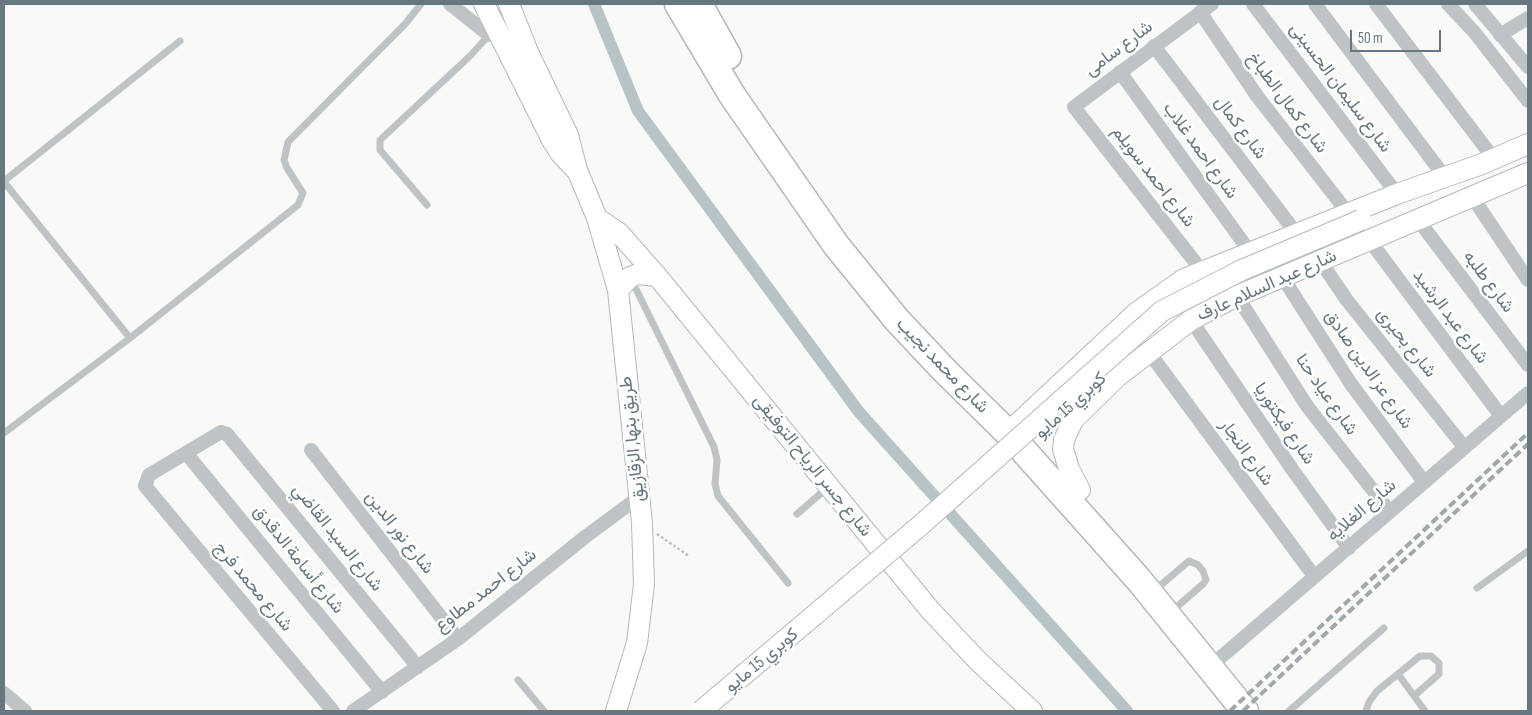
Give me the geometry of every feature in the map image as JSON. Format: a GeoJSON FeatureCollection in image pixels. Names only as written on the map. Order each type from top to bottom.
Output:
{"type":"FeatureCollection","features":[{"type":"Feature","properties":{"kind":"highway","name":"شارع محمد نجيب"},"geometry":{"type":"LineString","coordinates":[[678,4],[732,95],[825,216],[897,320],[1156,588],[1179,606],[1220,658],[1249,704]]}},
{"type":"Feature","properties":{"kind":"highway","name":"شارع محمد نجيب"},"geometry":{"type":"LineString","coordinates":[[699,4],[747,88],[780,139],[825,216]]}},
{"type":"Feature","properties":{"kind":"highway","name":"شارع محمد نجيب"},"geometry":{"type":"LineString","coordinates":[[842,240],[938,347],[1080,490],[1249,704]]}},
{"type":"Feature","properties":{"kind":"main road","name":"طريق بنها, الزقازيق"},"geometry":{"type":"LineString","coordinates":[[484,4],[493,34],[552,140],[561,154],[577,170]]}},
{"type":"Feature","properties":{"kind":"main road","name":"طريق بنها, الزقازيق"},"geometry":{"type":"LineString","coordinates":[[509,4],[568,135],[577,170],[624,284],[642,523],[644,584],[640,624],[616,711]]}},
{"type":"Feature","properties":{"kind":"main road"},"geometry":{"type":"LineString","coordinates":[[1397,194],[1494,159],[1528,144]]}},
{"type":"Feature","properties":{"kind":"main road","name":"شارع عبد السلام عارف"},"geometry":{"type":"LineString","coordinates":[[1016,424],[1136,313],[1168,288],[1202,271],[1296,233],[1419,221],[1527,176]]}},
{"type":"Feature","properties":{"kind":"main road","name":"كوبري 15 مايو"},"geometry":{"type":"LineString","coordinates":[[701,711],[922,524],[1162,311],[1242,270],[1457,191],[1465,190],[1473,198]]}},
{"type":"Feature","properties":{"kind":"main road","name":"كوبري 15 مايو"},"geometry":{"type":"LineString","coordinates":[[718,711],[904,555],[1167,322],[1188,308],[1215,294],[1361,226],[1391,206],[1396,200],[1397,194]]}},
{"type":"Feature","properties":{"kind":"main road","name":"شارع جسر الرياح التوفيقى"},"geometry":{"type":"LineString","coordinates":[[597,218],[619,233],[657,276],[930,610],[992,675],[1032,711]]}},
{"type":"Feature","properties":{"kind":"main road","name":"شارع عبد السلام عارف"},"geometry":{"type":"LineString","coordinates":[[1080,490],[1065,457],[1064,440],[1073,420],[1148,351],[1191,320],[1238,296],[1321,262],[1361,226]]}},
{"type":"Feature","properties":{"kind":"main road"},"geometry":{"type":"LineString","coordinates":[[624,284],[638,274],[657,276]]}},
{"type":"Feature","properties":{"kind":"street"},"geometry":{"type":"LineString","coordinates":[[450,4],[493,34],[517,23]]}},
{"type":"Feature","properties":{"kind":"street","name":"شارع سليمان الحسينى"},"geometry":{"type":"LineString","coordinates":[[1253,4],[1397,194]]}},
{"type":"Feature","properties":{"kind":"street"},"geometry":{"type":"LineString","coordinates":[[1315,4],[1444,176]]}},
{"type":"Feature","properties":{"kind":"street"},"geometry":{"type":"LineString","coordinates":[[1376,4],[1494,159]]}},
{"type":"Feature","properties":{"kind":"street"},"geometry":{"type":"LineString","coordinates":[[1448,4],[1475,33],[1528,102]]}},
{"type":"Feature","properties":{"kind":"street"},"geometry":{"type":"LineString","coordinates":[[1475,4],[1528,67]]}},
{"type":"Feature","properties":{"kind":"street","name":"شارع سامى"},"geometry":{"type":"LineString","coordinates":[[1074,107],[1206,8]]}},
{"type":"Feature","properties":{"kind":"street","name":"شارع كمال الطباخ"},"geometry":{"type":"LineString","coordinates":[[1206,8],[1257,96],[1361,226]]}},
{"type":"Feature","properties":{"kind":"street"},"geometry":{"type":"LineString","coordinates":[[1500,34],[1528,18]]}},
{"type":"Feature","properties":{"kind":"street","name":"شارع كمال"},"geometry":{"type":"LineString","coordinates":[[1154,46],[1296,233]]}},
{"type":"Feature","properties":{"kind":"street","name":"شارع احمد غلاب"},"geometry":{"type":"LineString","coordinates":[[1120,72],[1250,252]]}},
{"type":"Feature","properties":{"kind":"street","name":"شارع احمد سويلم"},"geometry":{"type":"LineString","coordinates":[[1074,107],[1202,271]]}},
{"type":"Feature","properties":{"kind":"street"},"geometry":{"type":"LineString","coordinates":[[1473,198],[1528,280]]}},
{"type":"Feature","properties":{"kind":"street","name":"شارع طلبه"},"geometry":{"type":"LineString","coordinates":[[1419,221],[1528,365]]}},
{"type":"Feature","properties":{"kind":"street","name":"شارع عبد الرشيد"},"geometry":{"type":"LineString","coordinates":[[1361,226],[1501,416]]}},
{"type":"Feature","properties":{"kind":"street","name":"شارع بحيرى"},"geometry":{"type":"LineString","coordinates":[[1321,262],[1346,299],[1464,446]]}},
{"type":"Feature","properties":{"kind":"street","name":"شارع عز الدين صادق"},"geometry":{"type":"LineString","coordinates":[[1283,278],[1351,384],[1424,482]]}},
{"type":"Feature","properties":{"kind":"street","name":"شارع عياد حنا"},"geometry":{"type":"LineString","coordinates":[[1238,296],[1307,406],[1390,512]]}},
{"type":"Feature","properties":{"kind":"street","name":"شارع فيكتوريا"},"geometry":{"type":"LineString","coordinates":[[1191,320],[1292,469],[1349,548]]}},
{"type":"Feature","properties":{"kind":"street","name":"شارع النجار"},"geometry":{"type":"LineString","coordinates":[[1148,351],[1314,576]]}},
{"type":"Feature","properties":{"kind":"street","name":"شارع الغلايه"},"geometry":{"type":"LineString","coordinates":[[1220,658],[1349,548],[1464,446],[1528,393]]}},
{"type":"Feature","properties":{"kind":"street","name":"شارع السيد القاضي"},"geometry":{"type":"LineString","coordinates":[[186,453],[221,432],[227,434],[418,667]]}},
{"type":"Feature","properties":{"kind":"street","name":"شارع نور الدين"},"geometry":{"type":"LineString","coordinates":[[311,450],[458,639]]}},
{"type":"Feature","properties":{"kind":"street","name":"شارع محمد فرج"},"geometry":{"type":"LineString","coordinates":[[186,453],[149,475],[145,486],[333,711]]}},
{"type":"Feature","properties":{"kind":"street","name":"شارع أسامة الدقدق"},"geometry":{"type":"LineString","coordinates":[[186,453],[382,692]]}},
{"type":"Feature","properties":{"kind":"street","name":"شارع احمد مطاوع"},"geometry":{"type":"LineString","coordinates":[[354,711],[458,639],[585,537],[639,497]]}},
{"type":"Feature","properties":{"kind":"street"},"geometry":{"type":"LineString","coordinates":[[6,699],[25,711]]}},
{"type":"Feature","properties":{"kind":"lane"},"geometry":{"type":"LineString","coordinates":[[4,433],[130,338],[298,205],[302,200],[302,188],[287,168],[284,160],[288,142],[406,23],[421,4]]}},
{"type":"Feature","properties":{"kind":"lane"},"geometry":{"type":"LineString","coordinates":[[427,205],[380,150],[380,140],[493,34]]}},
{"type":"Feature","properties":{"kind":"lane"},"geometry":{"type":"LineString","coordinates":[[130,338],[4,182],[180,41]]}},
{"type":"Feature","properties":{"kind":"lane"},"geometry":{"type":"LineString","coordinates":[[624,284],[714,447],[717,460],[714,484],[718,496],[788,583]]}},
{"type":"Feature","properties":{"kind":"lane"},"geometry":{"type":"LineString","coordinates":[[797,514],[829,486]]}},
{"type":"Feature","properties":{"kind":"lane"},"geometry":{"type":"LineString","coordinates":[[1476,588],[1528,551]]}},
{"type":"Feature","properties":{"kind":"lane"},"geometry":{"type":"LineString","coordinates":[[1156,588],[1189,561],[1198,565],[1203,571],[1206,580],[1179,606]]}},
{"type":"Feature","properties":{"kind":"lane"},"geometry":{"type":"LineString","coordinates":[[1289,711],[1384,628]]}},
{"type":"Feature","properties":{"kind":"lane"},"geometry":{"type":"LineString","coordinates":[[1366,711],[1374,694],[1420,656],[1431,656],[1439,663],[1440,668],[1436,679],[1414,696]]}},
{"type":"Feature","properties":{"kind":"lane"},"geometry":{"type":"LineString","coordinates":[[1398,674],[1425,711]]}},
{"type":"Feature","properties":{"kind":"lane"},"geometry":{"type":"LineString","coordinates":[[518,680],[544,711]]}},
{"type":"Feature","properties":{"kind":"path"},"geometry":{"type":"LineString","coordinates":[[642,523],[688,556]]}},
{"type":"Feature","properties":{"kind":"waterway"},"geometry":{"type":"LineString","coordinates":[[594,4],[638,111],[859,412],[1127,711]]}},
{"type":"Feature","properties":{"kind":"railway"},"geometry":{"type":"LineString","coordinates":[[1230,711],[1528,433]]}},
{"type":"Feature","properties":{"kind":"railway"},"geometry":{"type":"LineString","coordinates":[[1243,711],[1528,444]]}}]}
